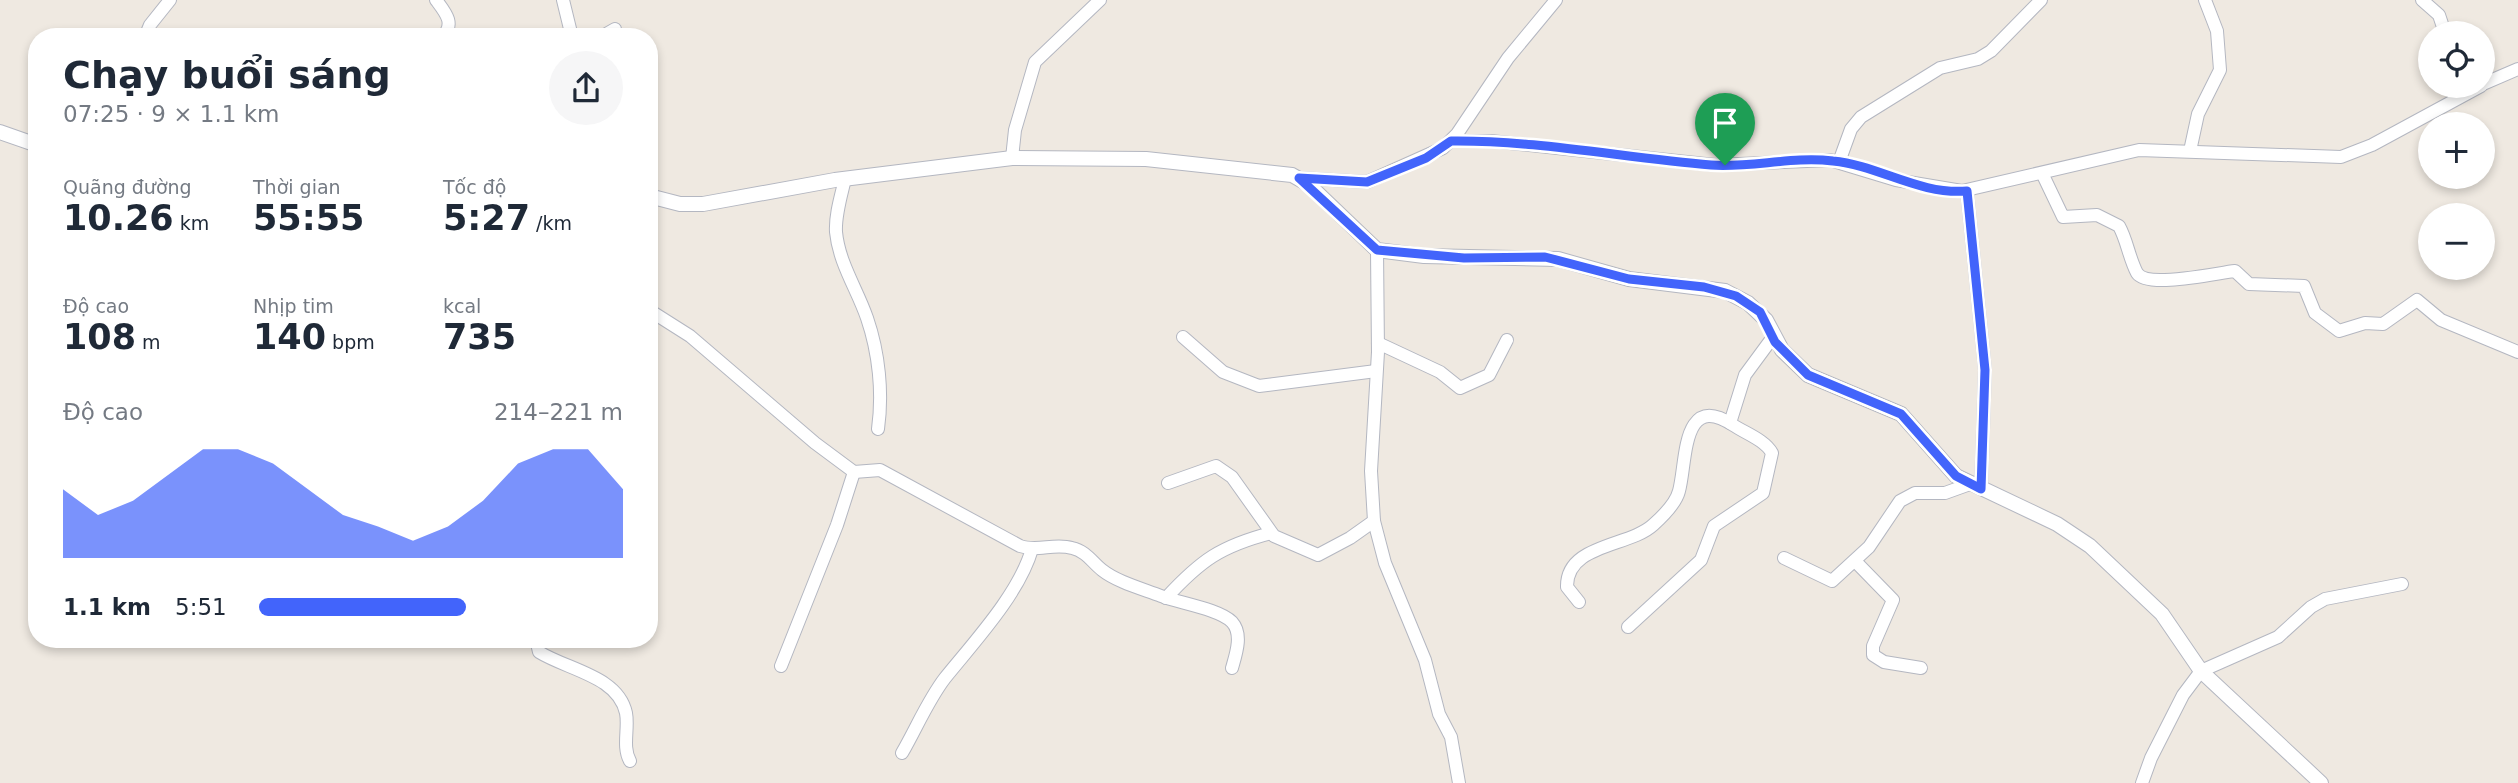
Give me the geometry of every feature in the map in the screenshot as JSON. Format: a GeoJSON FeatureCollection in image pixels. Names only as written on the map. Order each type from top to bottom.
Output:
{"type":"FeatureCollection","features":[{"type":"Feature","properties":{"kind":"street"},"geometry":{"type":"LineString","coordinates":[[148,28],[170,0]]}},
{"type":"Feature","properties":{"kind":"street"},"geometry":{"type":"LineString","coordinates":[[436,0],[449,22],[449,28]]}},
{"type":"Feature","properties":{"kind":"street"},"geometry":{"type":"LineString","coordinates":[[563,0],[570,28]]}},
{"type":"Feature","properties":{"kind":"street"},"geometry":{"type":"LineString","coordinates":[[1013,158],[1015,130],[1035,62],[1100,0]]}},
{"type":"Feature","properties":{"kind":"street"},"geometry":{"type":"LineString","coordinates":[[658,198],[680,204],[703,204],[845,179],[1013,158],[1146,159],[1262,170],[1299,178],[1367,182],[1426,158],[1451,141],[1508,58],[1556,0]]}},
{"type":"Feature","properties":{"kind":"street"},"geometry":{"type":"LineString","coordinates":[[1839,162],[1851,129],[1861,117],[1940,68],[1979,59],[1991,51],[2040,0]]}},
{"type":"Feature","properties":{"kind":"street"},"geometry":{"type":"LineString","coordinates":[[2190,151],[2198,114],[2220,70],[2217,31],[2205,0]]}},
{"type":"Feature","properties":{"kind":"street"},"geometry":{"type":"LineString","coordinates":[[2421,0],[2439,15],[2441,21]]}},
{"type":"Feature","properties":{"kind":"street"},"geometry":{"type":"LineString","coordinates":[[2495,79],[2518,69]]}},
{"type":"Feature","properties":{"kind":"street"},"geometry":{"type":"LineString","coordinates":[[1451,141],[1492,141],[1714,165],[1839,162],[1896,180],[1941,190],[1967,191],[2132,150],[2341,157],[2372,145],[2449,98]]}},
{"type":"Feature","properties":{"kind":"street"},"geometry":{"type":"LineString","coordinates":[[0,132],[28,142]]}},
{"type":"Feature","properties":{"kind":"street"},"geometry":{"type":"LineString","coordinates":[[2042,173],[2063,217],[2096,215],[2119,226],[2137,272],[2145,280],[2161,282],[2235,271],[2249,284],[2304,286],[2315,313],[2339,331],[2365,323],[2383,324],[2417,299],[2441,320],[2518,352]]}},
{"type":"Feature","properties":{"kind":"street"},"geometry":{"type":"LineString","coordinates":[[1299,178],[1377,250],[1451,258],[1545,257],[1629,279],[1725,291],[1748,303],[1766,320],[1773,337],[1791,360],[1819,382],[1901,414],[1956,476],[2074,534],[2148,598],[2169,622],[2201,671],[2321,783]]}},
{"type":"Feature","properties":{"kind":"street"},"geometry":{"type":"LineString","coordinates":[[845,179],[836,231],[853,288],[869,324],[882,402],[878,429]]}},
{"type":"Feature","properties":{"kind":"street"},"geometry":{"type":"LineString","coordinates":[[1967,191],[1985,370],[1976,487]]}},
{"type":"Feature","properties":{"kind":"street"},"geometry":{"type":"LineString","coordinates":[[1377,250],[1378,344],[1371,471],[1374,521],[1385,563],[1425,660],[1438,714],[1451,737],[1459,783]]}},
{"type":"Feature","properties":{"kind":"street"},"geometry":{"type":"LineString","coordinates":[[658,315],[690,335],[815,443],[855,472],[874,470],[886,473],[1020,546],[1032,549],[1051,545],[1078,549],[1101,570],[1166,598],[1224,616],[1234,623],[1238,640],[1232,668]]}},
{"type":"Feature","properties":{"kind":"street"},"geometry":{"type":"LineString","coordinates":[[1183,337],[1223,372],[1259,386],[1376,371]]}},
{"type":"Feature","properties":{"kind":"street"},"geometry":{"type":"LineString","coordinates":[[1730,422],[1745,375],[1773,337]]}},
{"type":"Feature","properties":{"kind":"street"},"geometry":{"type":"LineString","coordinates":[[1378,344],[1440,372],[1460,388],[1489,375],[1507,340]]}},
{"type":"Feature","properties":{"kind":"street"},"geometry":{"type":"LineString","coordinates":[[1579,603],[1567,587],[1571,570],[1598,548],[1629,540],[1653,525],[1677,495],[1684,452],[1693,426],[1705,417],[1716,415],[1772,453],[1763,493],[1714,526],[1701,560],[1628,627]]}},
{"type":"Feature","properties":{"kind":"street"},"geometry":{"type":"LineString","coordinates":[[1168,483],[1216,466],[1232,477],[1253,503],[1271,533],[1284,542],[1318,555],[1374,521]]}},
{"type":"Feature","properties":{"kind":"street"},"geometry":{"type":"LineString","coordinates":[[781,666],[855,472]]}},
{"type":"Feature","properties":{"kind":"street"},"geometry":{"type":"LineString","coordinates":[[1784,558],[1832,581],[1855,561],[1900,500],[1915,493],[1945,493],[1976,487]]}},
{"type":"Feature","properties":{"kind":"street"},"geometry":{"type":"LineString","coordinates":[[1166,598],[1190,571],[1219,550],[1271,533]]}},
{"type":"Feature","properties":{"kind":"street"},"geometry":{"type":"LineString","coordinates":[[902,753],[941,684],[962,661],[1027,566],[1032,549]]}},
{"type":"Feature","properties":{"kind":"street"},"geometry":{"type":"LineString","coordinates":[[1855,561],[1893,600],[1873,646],[1873,655],[1884,662],[1921,668]]}},
{"type":"Feature","properties":{"kind":"street"},"geometry":{"type":"LineString","coordinates":[[2142,783],[2151,758],[2183,695],[2201,671],[2278,637],[2311,607],[2325,599],[2402,584]]}},
{"type":"Feature","properties":{"kind":"street"},"geometry":{"type":"LineString","coordinates":[[539,648],[540,652],[608,685],[620,696],[628,723],[626,747],[630,761]]}},
{"type":"Feature","properties":{"kind":"route"},"geometry":{"type":"LineString","coordinates":[[1451,141],[1492,141],[1675,162],[1725,165],[1830,160],[1896,180],[1941,190],[1967,191],[1985,370],[1981,489],[1956,476],[1901,414],[1819,382],[1808,375],[1775,342],[1760,312],[1736,296],[1704,287],[1629,279],[1567,260],[1545,257],[1464,258],[1377,250],[1299,178],[1367,182],[1426,158],[1451,141]]}}]}
